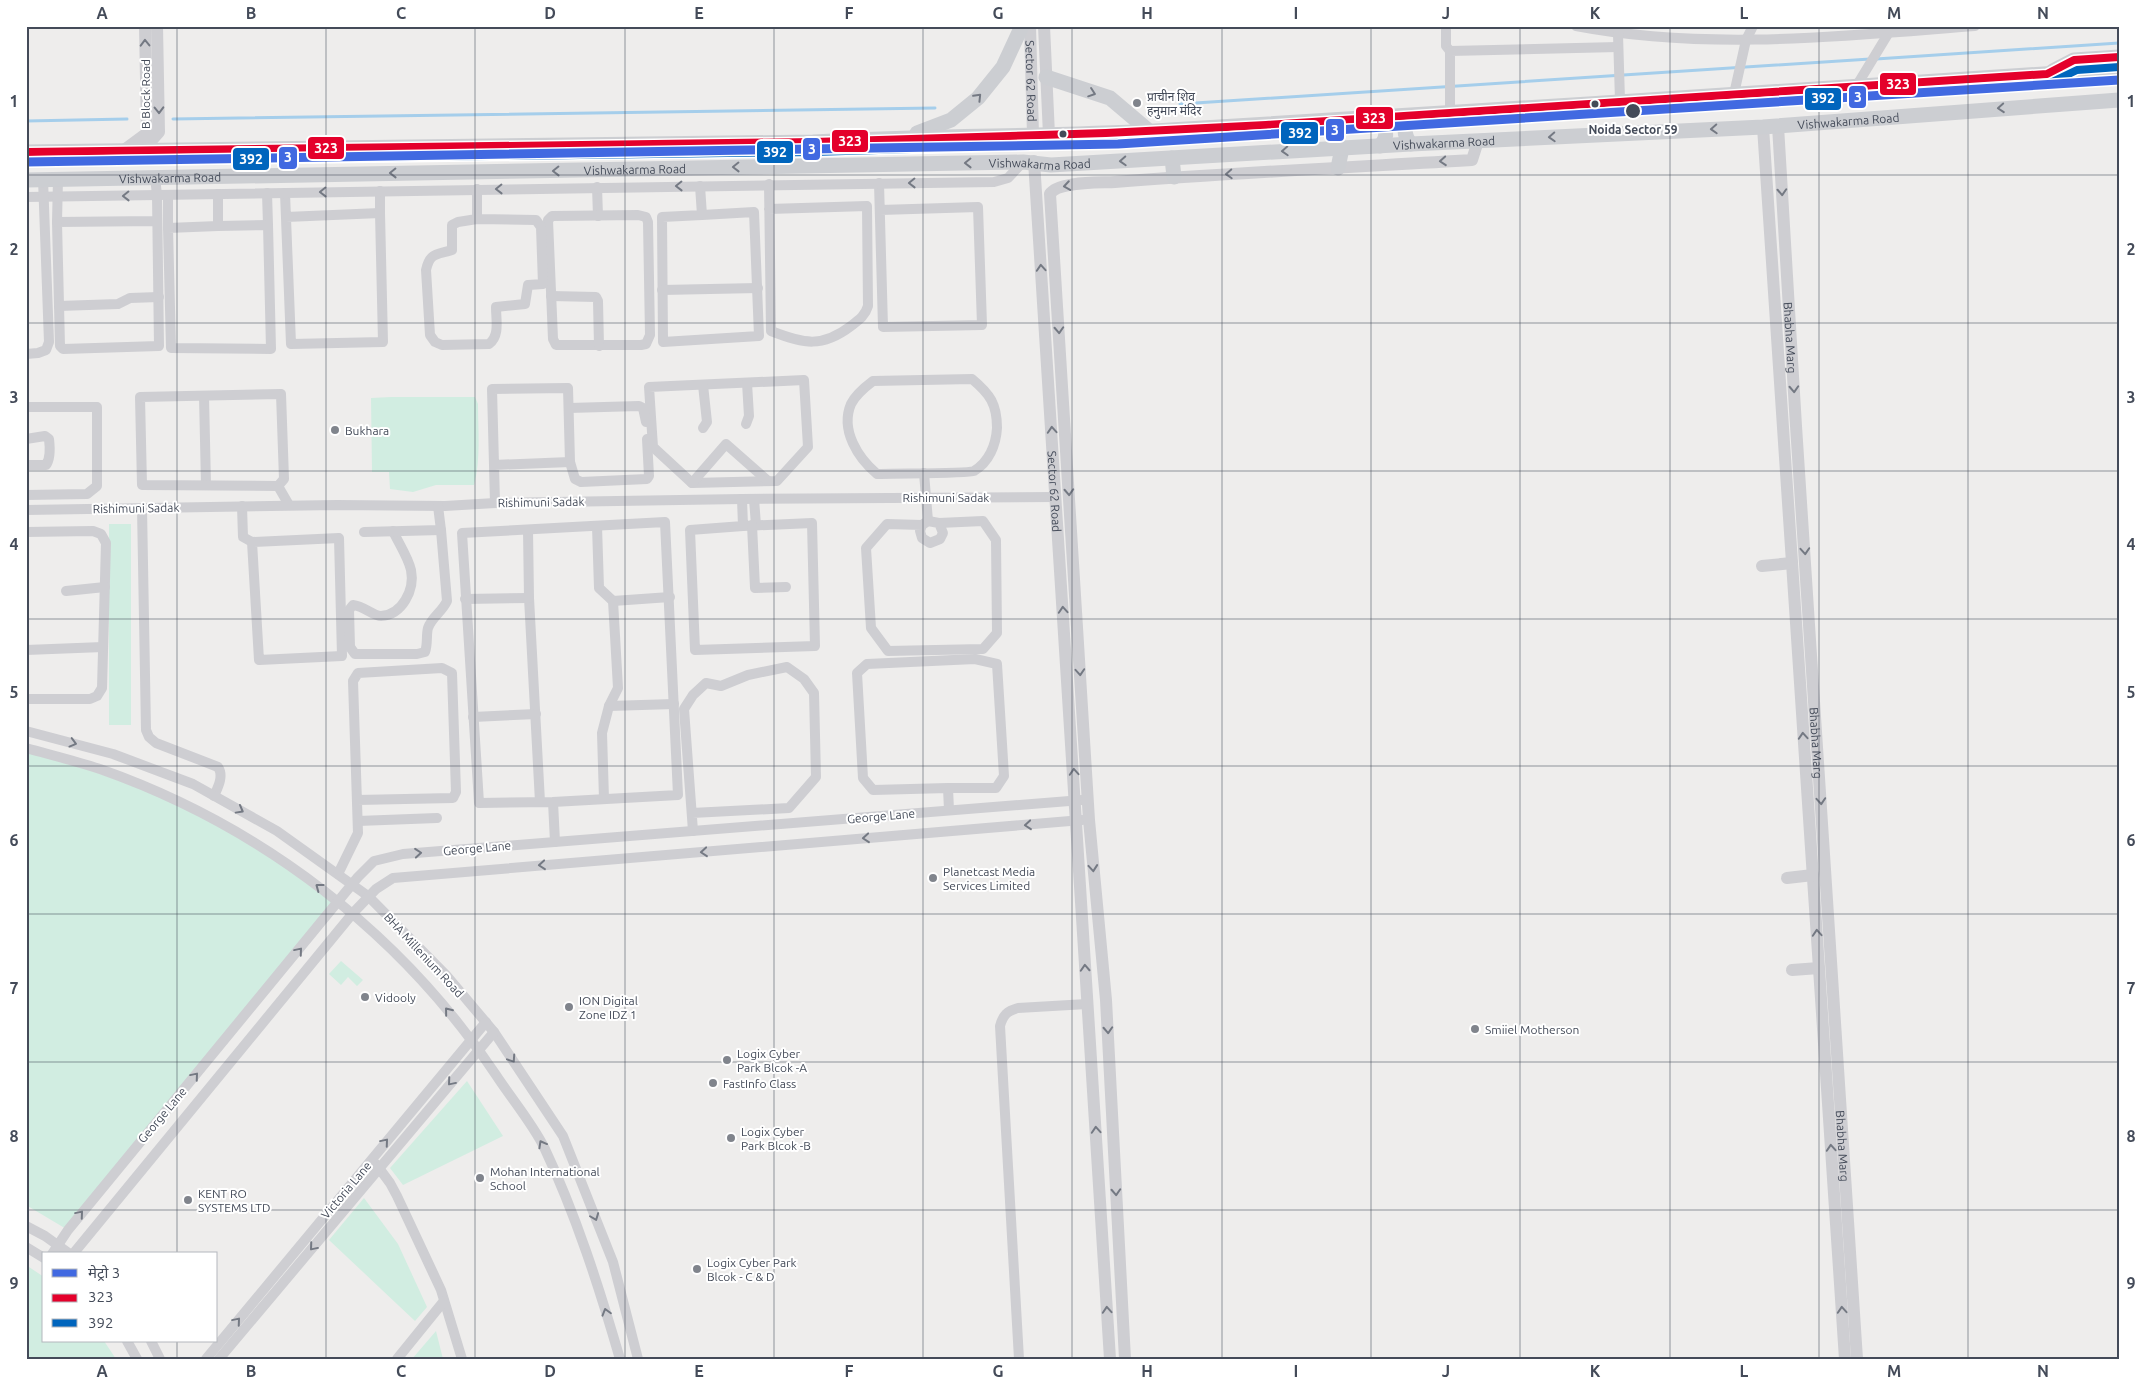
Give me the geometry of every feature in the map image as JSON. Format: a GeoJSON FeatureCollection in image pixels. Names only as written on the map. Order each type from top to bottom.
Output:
{"type":"FeatureCollection","features":[{"type":"Feature","properties":{"kind":"main road"},"geometry":{"type":"LineString","coordinates":[[906,137],[951,120],[978,98],[1003,67],[1022,26]]}},
{"type":"Feature","properties":{"kind":"main road"},"geometry":{"type":"LineString","coordinates":[[2047,74],[2074,60],[2119,57]]}},
{"type":"Feature","properties":{"kind":"main road","name":"Vishwakarma Road"},"geometry":{"type":"LineString","coordinates":[[26,152],[813,142],[906,137],[1049,135],[1410,116],[1857,85],[2119,70]]}},
{"type":"Feature","properties":{"kind":"main road"},"geometry":{"type":"LineString","coordinates":[[1046,77],[1110,98],[1149,131]]}},
{"type":"Feature","properties":{"kind":"main road","name":"Vishwakarma Road"},"geometry":{"type":"LineString","coordinates":[[26,180],[1029,162],[1051,165],[1411,144],[1763,127],[2119,100]]}},
{"type":"Feature","properties":{"kind":"main road"},"geometry":{"type":"LineString","coordinates":[[2050,105],[2078,112],[2119,110]]}},
{"type":"Feature","properties":{"kind":"main road"},"geometry":{"type":"LineString","coordinates":[[1410,116],[1406,122],[1405,131],[1411,144]]}},
{"type":"Feature","properties":{"kind":"main road"},"geometry":{"type":"LineString","coordinates":[[1377,118],[1384,123],[1386,131],[1385,141],[1380,146]]}},
{"type":"Feature","properties":{"kind":"main road"},"geometry":{"type":"LineString","coordinates":[[601,144],[595,154],[599,167],[602,170]]}},
{"type":"Feature","properties":{"kind":"main road"},"geometry":{"type":"LineString","coordinates":[[576,145],[584,155],[582,165],[578,171]]}},
{"type":"Feature","properties":{"kind":"main road"},"geometry":{"type":"LineString","coordinates":[[1338,168],[1342,148]]}},
{"type":"Feature","properties":{"kind":"main road"},"geometry":{"type":"LineString","coordinates":[[1172,158],[1174,176]]}},
{"type":"Feature","properties":{"kind":"street","name":"B Block Road"},"geometry":{"type":"LineString","coordinates":[[124,150],[147,133],[145,26]]}},
{"type":"Feature","properties":{"kind":"street"},"geometry":{"type":"LineString","coordinates":[[143,150],[160,132],[157,26]]}},
{"type":"Feature","properties":{"kind":"street","name":"Sector 62 Road"},"geometry":{"type":"LineString","coordinates":[[1030,26],[1034,135]]}},
{"type":"Feature","properties":{"kind":"street","name":"Sector 62 Road"},"geometry":{"type":"LineString","coordinates":[[1044,26],[1049,135]]}},
{"type":"Feature","properties":{"kind":"street"},"geometry":{"type":"LineString","coordinates":[[1446,26],[1446,46],[1450,51],[1450,113]]}},
{"type":"Feature","properties":{"kind":"street"},"geometry":{"type":"LineString","coordinates":[[1576,26],[1746,40],[1975,26]]}},
{"type":"Feature","properties":{"kind":"street"},"geometry":{"type":"LineString","coordinates":[[1734,94],[1746,40],[1753,26]]}},
{"type":"Feature","properties":{"kind":"street"},"geometry":{"type":"LineString","coordinates":[[1620,30],[1618,47],[1620,101]]}},
{"type":"Feature","properties":{"kind":"street"},"geometry":{"type":"LineString","coordinates":[[1857,85],[1891,30]]}},
{"type":"Feature","properties":{"kind":"street"},"geometry":{"type":"LineString","coordinates":[[1450,51],[1618,47]]}},
{"type":"Feature","properties":{"kind":"street","name":"Bhabha Marg"},"geometry":{"type":"LineString","coordinates":[[1778,126],[1857,1359]]}},
{"type":"Feature","properties":{"kind":"street","name":"Bhabha Marg"},"geometry":{"type":"LineString","coordinates":[[1763,127],[1845,1359]]}},
{"type":"Feature","properties":{"kind":"street"},"geometry":{"type":"LineString","coordinates":[[1174,176],[1472,160],[1478,141]]}},
{"type":"Feature","properties":{"kind":"street"},"geometry":{"type":"LineString","coordinates":[[26,197],[994,182],[1008,178],[1029,162]]}},
{"type":"Feature","properties":{"kind":"street","name":"Sector 62 Road"},"geometry":{"type":"LineString","coordinates":[[1029,162],[1048,366],[1056,497],[1083,820]]}},
{"type":"Feature","properties":{"kind":"street"},"geometry":{"type":"LineString","coordinates":[[1766,170],[1781,169]]}},
{"type":"Feature","properties":{"kind":"street","name":"Sector 62 Road"},"geometry":{"type":"LineString","coordinates":[[1081,800],[1061,365],[1050,194],[1056,188],[1078,184],[1174,176]]}},
{"type":"Feature","properties":{"kind":"street"},"geometry":{"type":"LineString","coordinates":[[155,177],[162,195],[168,228],[171,348],[272,348],[267,193]]}},
{"type":"Feature","properties":{"kind":"street"},"geometry":{"type":"LineString","coordinates":[[50,179],[58,197],[60,346],[63,349],[159,346],[158,221],[162,195]]}},
{"type":"Feature","properties":{"kind":"street"},"geometry":{"type":"LineString","coordinates":[[26,354],[46,350],[49,342],[44,197],[50,179]]}},
{"type":"Feature","properties":{"kind":"street"},"geometry":{"type":"LineString","coordinates":[[879,183],[883,327],[982,325],[978,207],[880,210]]}},
{"type":"Feature","properties":{"kind":"street"},"geometry":{"type":"LineString","coordinates":[[769,184],[769,209],[771,332],[806,342],[830,340],[865,315],[868,306],[867,206],[769,209]]}},
{"type":"Feature","properties":{"kind":"street"},"geometry":{"type":"LineString","coordinates":[[700,186],[702,215]]}},
{"type":"Feature","properties":{"kind":"street"},"geometry":{"type":"LineString","coordinates":[[597,187],[598,216]]}},
{"type":"Feature","properties":{"kind":"street"},"geometry":{"type":"LineString","coordinates":[[477,189],[477,219]]}},
{"type":"Feature","properties":{"kind":"street"},"geometry":{"type":"LineString","coordinates":[[286,193],[291,344],[383,342],[380,191]]}},
{"type":"Feature","properties":{"kind":"street"},"geometry":{"type":"LineString","coordinates":[[218,194],[218,226]]}},
{"type":"Feature","properties":{"kind":"street"},"geometry":{"type":"LineString","coordinates":[[754,212],[759,336],[663,342],[662,217],[702,215],[754,212]]}},
{"type":"Feature","properties":{"kind":"street"},"geometry":{"type":"LineString","coordinates":[[286,217],[380,213]]}},
{"type":"Feature","properties":{"kind":"street"},"geometry":{"type":"LineString","coordinates":[[638,215],[646,218],[648,222],[650,335],[646,344],[556,345],[553,339],[551,296],[548,220],[552,216],[638,215]]}},
{"type":"Feature","properties":{"kind":"street"},"geometry":{"type":"LineString","coordinates":[[477,219],[536,220],[541,227],[543,284],[528,286],[525,304],[496,307],[496,335],[489,344],[442,344],[435,342],[430,335],[426,270],[428,260],[435,254],[452,250],[452,226],[458,222],[477,219]]}},
{"type":"Feature","properties":{"kind":"street"},"geometry":{"type":"LineString","coordinates":[[57,222],[158,221]]}},
{"type":"Feature","properties":{"kind":"street"},"geometry":{"type":"LineString","coordinates":[[168,228],[268,225]]}},
{"type":"Feature","properties":{"kind":"street"},"geometry":{"type":"LineString","coordinates":[[662,290],[758,288]]}},
{"type":"Feature","properties":{"kind":"street"},"geometry":{"type":"LineString","coordinates":[[551,296],[596,297],[598,302],[599,346]]}},
{"type":"Feature","properties":{"kind":"street"},"geometry":{"type":"LineString","coordinates":[[59,306],[118,304],[130,298],[159,297]]}},
{"type":"Feature","properties":{"kind":"street"},"geometry":{"type":"LineString","coordinates":[[1048,366],[1061,365]]}},
{"type":"Feature","properties":{"kind":"street"},"geometry":{"type":"LineString","coordinates":[[972,379],[989,393],[994,407],[997,428],[995,447],[984,462],[972,472],[924,473],[877,474],[864,463],[853,447],[849,423],[851,405],[862,390],[873,380],[972,379]]}},
{"type":"Feature","properties":{"kind":"street"},"geometry":{"type":"LineString","coordinates":[[804,380],[808,447],[777,481],[692,483],[653,447],[650,387],[704,385],[804,380]]}},
{"type":"Feature","properties":{"kind":"street"},"geometry":{"type":"LineString","coordinates":[[746,424],[749,416],[747,383]]}},
{"type":"Feature","properties":{"kind":"street"},"geometry":{"type":"LineString","coordinates":[[703,428],[707,422],[704,385]]}},
{"type":"Feature","properties":{"kind":"street"},"geometry":{"type":"LineString","coordinates":[[495,503],[492,389],[568,388],[570,462],[575,478],[581,482],[647,479],[649,476],[645,412],[643,408],[569,408]]}},
{"type":"Feature","properties":{"kind":"street"},"geometry":{"type":"LineString","coordinates":[[281,394],[284,480],[278,486],[206,486],[142,485],[140,397],[281,394]]}},
{"type":"Feature","properties":{"kind":"street"},"geometry":{"type":"LineString","coordinates":[[204,396],[206,486]]}},
{"type":"Feature","properties":{"kind":"street"},"geometry":{"type":"LineString","coordinates":[[26,407],[97,407],[97,486],[87,494],[26,495]]}},
{"type":"Feature","properties":{"kind":"street"},"geometry":{"type":"LineString","coordinates":[[26,439],[45,436],[49,439],[50,445],[49,460],[46,465],[26,465]]}},
{"type":"Feature","properties":{"kind":"street"},"geometry":{"type":"LineString","coordinates":[[692,483],[726,444],[768,481]]}},
{"type":"Feature","properties":{"kind":"street"},"geometry":{"type":"LineString","coordinates":[[494,465],[570,462]]}},
{"type":"Feature","properties":{"kind":"street"},"geometry":{"type":"LineString","coordinates":[[924,473],[927,497],[925,523],[920,535],[924,541],[930,543],[937,542],[942,536],[939,524]]}},
{"type":"Feature","properties":{"kind":"street"},"geometry":{"type":"LineString","coordinates":[[731,482],[750,525]]}},
{"type":"Feature","properties":{"kind":"street"},"geometry":{"type":"LineString","coordinates":[[278,486],[289,506]]}},
{"type":"Feature","properties":{"kind":"street","name":"Rishimuni Sadak"},"geometry":{"type":"LineString","coordinates":[[26,510],[242,506],[438,506],[495,503],[737,499],[1056,497]]}},
{"type":"Feature","properties":{"kind":"street"},"geometry":{"type":"LineString","coordinates":[[754,499],[750,525],[755,588],[786,586]]}},
{"type":"Feature","properties":{"kind":"street"},"geometry":{"type":"LineString","coordinates":[[242,506],[242,537],[252,542],[339,538],[342,656],[259,660],[252,542]]}},
{"type":"Feature","properties":{"kind":"street"},"geometry":{"type":"LineString","coordinates":[[393,532],[411,571],[410,590],[404,603],[394,614],[379,616],[361,606],[353,605],[350,610],[350,647],[355,654],[416,654],[426,652],[428,628],[433,619],[443,610],[447,601],[438,506]]}},
{"type":"Feature","properties":{"kind":"street"},"geometry":{"type":"LineString","coordinates":[[142,508],[146,730],[149,738],[156,743],[218,767],[221,772],[221,778],[214,796]]}},
{"type":"Feature","properties":{"kind":"street"},"geometry":{"type":"LineString","coordinates":[[983,521],[996,540],[997,633],[983,649],[888,651],[871,628],[866,548],[887,524],[925,523],[983,521]]}},
{"type":"Feature","properties":{"kind":"street"},"geometry":{"type":"LineString","coordinates":[[665,522],[678,795],[553,802],[479,803],[462,533],[528,530],[665,522]]}},
{"type":"Feature","properties":{"kind":"street"},"geometry":{"type":"LineString","coordinates":[[812,523],[815,646],[695,650],[690,530],[750,525],[812,523]]}},
{"type":"Feature","properties":{"kind":"street"},"geometry":{"type":"LineString","coordinates":[[597,526],[599,588],[613,601],[618,688],[610,706],[602,733],[604,799]]}},
{"type":"Feature","properties":{"kind":"street"},"geometry":{"type":"LineString","coordinates":[[364,532],[440,530]]}},
{"type":"Feature","properties":{"kind":"street"},"geometry":{"type":"LineString","coordinates":[[528,530],[529,598],[540,802]]}},
{"type":"Feature","properties":{"kind":"street"},"geometry":{"type":"LineString","coordinates":[[26,532],[93,531],[101,534],[106,543],[102,688],[97,696],[90,699],[26,699]]}},
{"type":"Feature","properties":{"kind":"street"},"geometry":{"type":"LineString","coordinates":[[1762,566],[1792,563]]}},
{"type":"Feature","properties":{"kind":"street"},"geometry":{"type":"LineString","coordinates":[[66,591],[104,587]]}},
{"type":"Feature","properties":{"kind":"street"},"geometry":{"type":"LineString","coordinates":[[613,601],[670,597]]}},
{"type":"Feature","properties":{"kind":"street"},"geometry":{"type":"LineString","coordinates":[[465,600],[529,598]]}},
{"type":"Feature","properties":{"kind":"street"},"geometry":{"type":"LineString","coordinates":[[26,650],[103,647]]}},
{"type":"Feature","properties":{"kind":"street"},"geometry":{"type":"LineString","coordinates":[[975,659],[997,664],[1004,776],[996,788],[948,788],[873,790],[862,778],[857,673],[867,664],[975,659]]}},
{"type":"Feature","properties":{"kind":"street"},"geometry":{"type":"LineString","coordinates":[[692,813],[789,808],[813,782],[816,777],[814,693],[804,679],[787,667],[748,675],[721,686],[706,683],[694,695],[684,709],[693,831]]}},
{"type":"Feature","properties":{"kind":"street"},"geometry":{"type":"LineString","coordinates":[[338,874],[358,833],[352,681],[358,673],[442,668],[452,673],[456,792],[453,798],[357,800]]}},
{"type":"Feature","properties":{"kind":"street"},"geometry":{"type":"LineString","coordinates":[[610,706],[674,704]]}},
{"type":"Feature","properties":{"kind":"street"},"geometry":{"type":"LineString","coordinates":[[473,717],[536,714]]}},
{"type":"Feature","properties":{"kind":"street","name":"BHA Millenium Road"},"geometry":{"type":"LineString","coordinates":[[26,731],[113,754],[194,784],[277,831],[368,896],[446,975],[494,1032],[563,1136],[613,1262],[638,1359]]}},
{"type":"Feature","properties":{"kind":"street","name":"BHA Millenium Road"},"geometry":{"type":"LineString","coordinates":[[26,748],[100,769],[190,806],[272,852],[353,913],[383,940],[432,991],[479,1050],[543,1145],[593,1266],[620,1359]]}},
{"type":"Feature","properties":{"kind":"street"},"geometry":{"type":"LineString","coordinates":[[948,788],[949,810]]}},
{"type":"Feature","properties":{"kind":"street","name":"George Lane"},"geometry":{"type":"LineString","coordinates":[[55,1250],[68,1230],[352,884],[374,861],[403,854],[1081,800]]}},
{"type":"Feature","properties":{"kind":"street"},"geometry":{"type":"LineString","coordinates":[[553,802],[555,842]]}},
{"type":"Feature","properties":{"kind":"street"},"geometry":{"type":"LineString","coordinates":[[358,821],[437,818]]}},
{"type":"Feature","properties":{"kind":"street"},"geometry":{"type":"LineString","coordinates":[[1083,820],[1087,1004],[1110,1359]]}},
{"type":"Feature","properties":{"kind":"street"},"geometry":{"type":"LineString","coordinates":[[1083,820],[1106,1000],[1124,1359]]}},
{"type":"Feature","properties":{"kind":"street","name":"George Lane"},"geometry":{"type":"LineString","coordinates":[[73,1252],[353,913],[368,896],[393,878],[1083,820]]}},
{"type":"Feature","properties":{"kind":"street"},"geometry":{"type":"LineString","coordinates":[[1787,878],[1813,875]]}},
{"type":"Feature","properties":{"kind":"street"},"geometry":{"type":"LineString","coordinates":[[1792,970],[1819,968]]}},
{"type":"Feature","properties":{"kind":"street"},"geometry":{"type":"LineString","coordinates":[[1019,1359],[1000,1026],[1002,1017],[1008,1011],[1018,1008],[1087,1004]]}},
{"type":"Feature","properties":{"kind":"street","name":"Victoria Lane"},"geometry":{"type":"LineString","coordinates":[[206,1359],[486,1022]]}},
{"type":"Feature","properties":{"kind":"street","name":"Victoria Lane"},"geometry":{"type":"LineString","coordinates":[[220,1359],[494,1032]]}},
{"type":"Feature","properties":{"kind":"street"},"geometry":{"type":"LineString","coordinates":[[372,1159],[390,1183],[412,1226],[444,1302],[462,1359]]}},
{"type":"Feature","properties":{"kind":"street"},"geometry":{"type":"LineString","coordinates":[[26,1226],[55,1250]]}},
{"type":"Feature","properties":{"kind":"street"},"geometry":{"type":"LineString","coordinates":[[26,1247],[42,1257]]}},
{"type":"Feature","properties":{"kind":"street"},"geometry":{"type":"LineString","coordinates":[[397,1359],[444,1302]]}},
{"type":"Feature","properties":{"kind":"street"},"geometry":{"type":"LineString","coordinates":[[128,1342],[137,1359]]}},
{"type":"Feature","properties":{"kind":"street"},"geometry":{"type":"LineString","coordinates":[[152,1342],[160,1359]]}},
{"type":"Feature","properties":{"kind":"green space"},"geometry":{"type":"Polygon","coordinates":[[[475,397],[478,404],[479,445],[474,485],[436,485],[413,492],[390,489],[389,472],[372,472],[371,398],[475,397]]]}},
{"type":"Feature","properties":{"kind":"green space"},"geometry":{"type":"Polygon","coordinates":[[[109,524],[131,524],[131,725],[109,725],[109,524]]]}},
{"type":"Feature","properties":{"kind":"green space"},"geometry":{"type":"Polygon","coordinates":[[[26,748],[175,800],[259,845],[339,902],[68,1230],[26,1205],[26,748]]]}},
{"type":"Feature","properties":{"kind":"green space"},"geometry":{"type":"Polygon","coordinates":[[[341,961],[363,980],[357,986],[348,977],[341,985],[329,974],[341,961]]]}},
{"type":"Feature","properties":{"kind":"green space"},"geometry":{"type":"Polygon","coordinates":[[[467,1081],[503,1136],[403,1185],[390,1168],[467,1081]]]}},
{"type":"Feature","properties":{"kind":"green space"},"geometry":{"type":"Polygon","coordinates":[[[364,1198],[398,1244],[427,1307],[415,1321],[329,1240],[364,1198]]]}},
{"type":"Feature","properties":{"kind":"green space"},"geometry":{"type":"Polygon","coordinates":[[[26,1265],[42,1276],[42,1342],[105,1342],[116,1359],[26,1359],[26,1265]]]}},
{"type":"Feature","properties":{"kind":"green space"},"geometry":{"type":"Polygon","coordinates":[[[436,1331],[443,1359],[412,1359],[436,1331]]]}},
{"type":"Feature","properties":{"kind":"waterway"},"geometry":{"type":"LineString","coordinates":[[1876,59],[2119,43]]}},
{"type":"Feature","properties":{"kind":"waterway"},"geometry":{"type":"LineString","coordinates":[[1180,104],[1870,59]]}},
{"type":"Feature","properties":{"kind":"waterway"},"geometry":{"type":"LineString","coordinates":[[173,119],[935,108]]}},
{"type":"Feature","properties":{"kind":"waterway"},"geometry":{"type":"LineString","coordinates":[[26,121],[127,119]]}},
{"type":"Feature","properties":{"kind":"metro line","name":"3"},"geometry":{"type":"LineString","coordinates":[[26,162],[1118,144],[2119,80]]}},
{"type":"Feature","properties":{"kind":"transit line","name":"323"},"geometry":{"type":"LineString","coordinates":[[26,152],[813,142],[1106,133],[1266,125],[2047,74],[2074,60],[2119,57]]}},
{"type":"Feature","properties":{"kind":"transit line","name":"392"},"geometry":{"type":"LineString","coordinates":[[26,162],[813,152],[1106,143],[1266,135],[2048,84],[2077,70],[2119,67]]}},
{"type":"Feature","properties":{"kind":"place","name":"प्राचीन शिव हनुमान मंदिर"},"geometry":{"type":"Point","coordinates":[1137,103]}},
{"type":"Feature","properties":{"kind":"place","name":"Noida Sector 59"},"geometry":{"type":"Point","coordinates":[1633,111]}},
{"type":"Feature","properties":{"kind":"place","name":"Bukhara"},"geometry":{"type":"Point","coordinates":[335,430]}},
{"type":"Feature","properties":{"kind":"place","name":"Planetcast Media Services Limited"},"geometry":{"type":"Point","coordinates":[933,878]}},
{"type":"Feature","properties":{"kind":"place","name":"Vidooly"},"geometry":{"type":"Point","coordinates":[365,997]}},
{"type":"Feature","properties":{"kind":"place","name":"ION Digital Zone IDZ 1"},"geometry":{"type":"Point","coordinates":[569,1007]}},
{"type":"Feature","properties":{"kind":"place","name":"Smiiel Motherson"},"geometry":{"type":"Point","coordinates":[1475,1029]}},
{"type":"Feature","properties":{"kind":"place","name":"Logix Cyber Park Blcok -A"},"geometry":{"type":"Point","coordinates":[727,1060]}},
{"type":"Feature","properties":{"kind":"place","name":"FastInfo Class"},"geometry":{"type":"Point","coordinates":[713,1083]}},
{"type":"Feature","properties":{"kind":"place","name":"Logix Cyber Park Blcok -B"},"geometry":{"type":"Point","coordinates":[731,1138]}},
{"type":"Feature","properties":{"kind":"place","name":"Mohan International School"},"geometry":{"type":"Point","coordinates":[480,1178]}},
{"type":"Feature","properties":{"kind":"place","name":"KENT RO SYSTEMS LTD"},"geometry":{"type":"Point","coordinates":[188,1200]}},
{"type":"Feature","properties":{"kind":"place","name":"Logix Cyber Park Blcok - C & D"},"geometry":{"type":"Point","coordinates":[697,1269]}}]}
